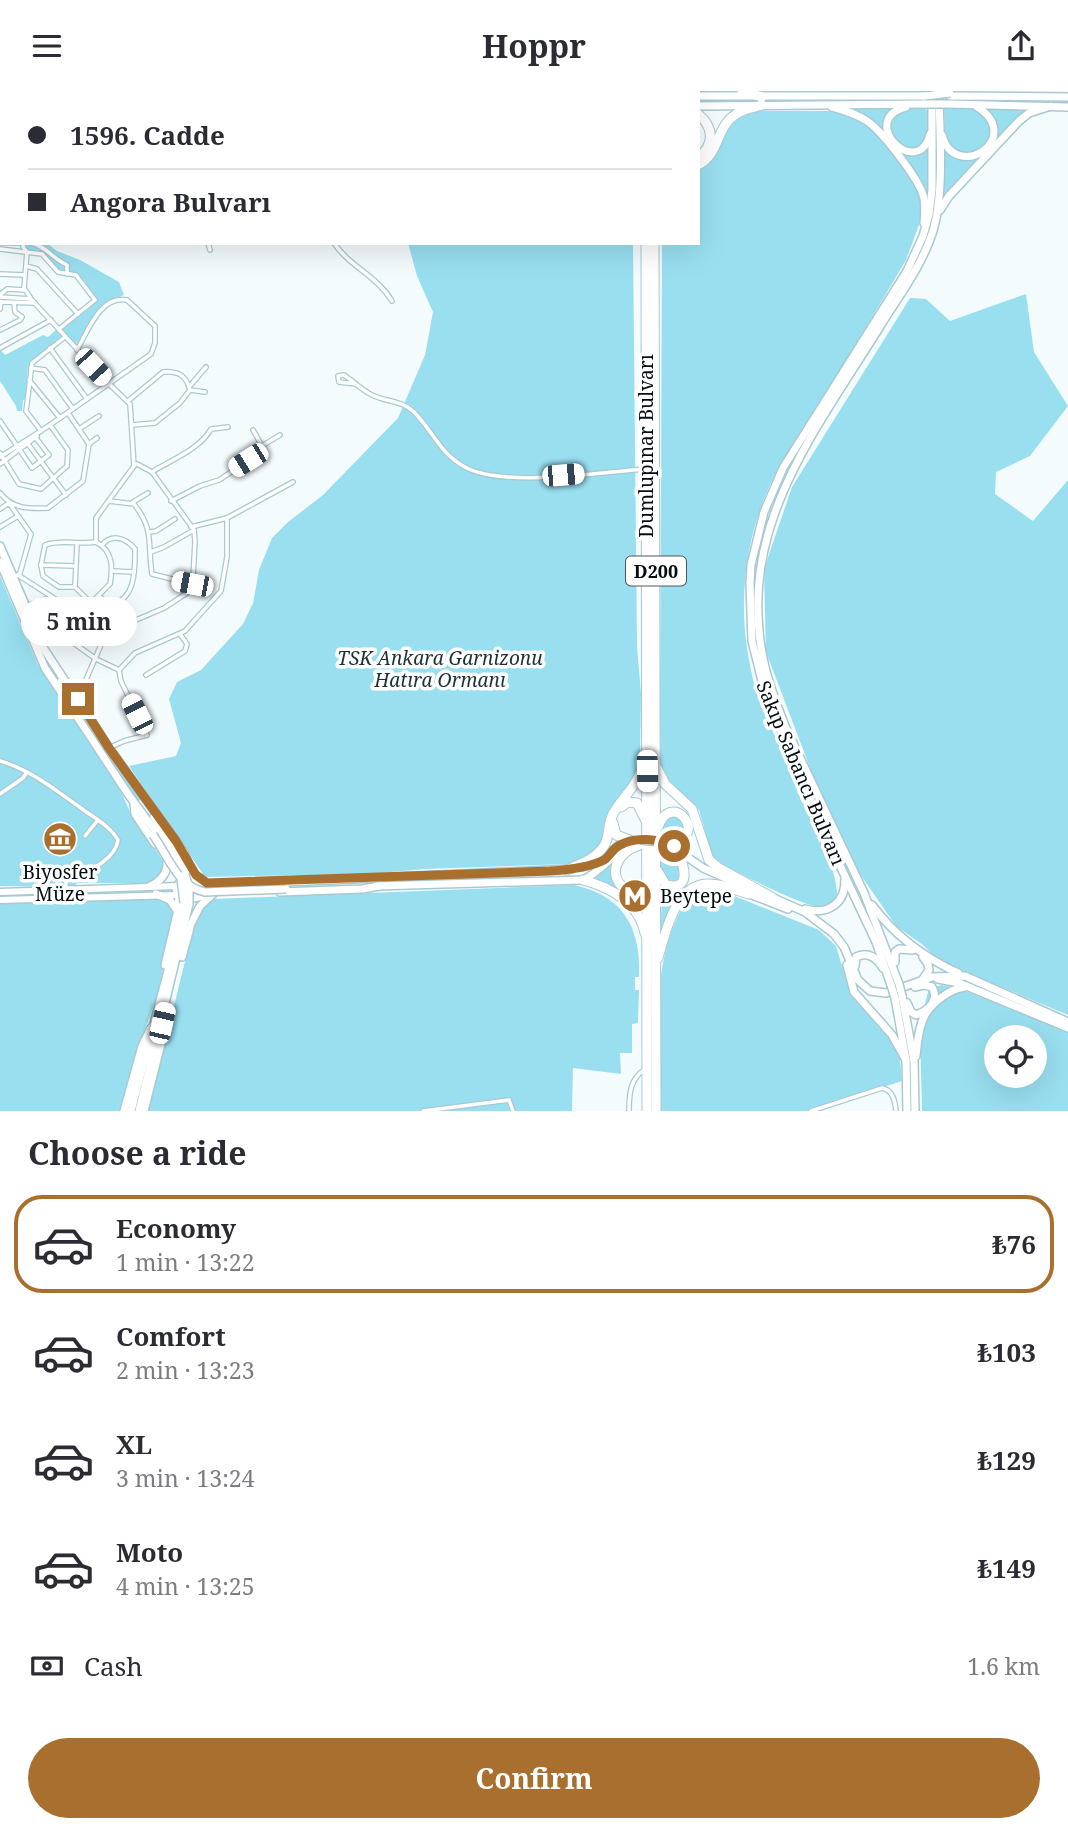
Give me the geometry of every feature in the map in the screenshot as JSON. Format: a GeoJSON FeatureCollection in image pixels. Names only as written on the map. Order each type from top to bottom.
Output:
{"type":"FeatureCollection","features":[{"type":"Feature","properties":{"kind":"highway"},"geometry":{"type":"LineString","coordinates":[[742,91],[762,101]]}},
{"type":"Feature","properties":{"kind":"highway"},"geometry":{"type":"LineString","coordinates":[[700,163],[713,153],[732,116],[762,101]]}},
{"type":"Feature","properties":{"kind":"highway"},"geometry":{"type":"LineString","coordinates":[[700,116],[706,120],[711,133],[709,146],[700,156]]}},
{"type":"Feature","properties":{"kind":"highway","name":"Dumlupınar Bulvarı"},"geometry":{"type":"LineString","coordinates":[[645,1111],[648,951],[646,245]]}},
{"type":"Feature","properties":{"kind":"highway","name":"Dumlupınar Bulvarı"},"geometry":{"type":"LineString","coordinates":[[654,245],[656,765],[662,841],[655,863],[656,1111]]}},
{"type":"Feature","properties":{"kind":"highway"},"geometry":{"type":"LineString","coordinates":[[567,870],[592,858],[604,847],[614,812],[640,776],[647,743]]}},
{"type":"Feature","properties":{"kind":"highway"},"geometry":{"type":"LineString","coordinates":[[656,765],[665,783],[692,809],[709,860],[773,898]]}},
{"type":"Feature","properties":{"kind":"highway"},"geometry":{"type":"LineString","coordinates":[[637,842],[620,837],[613,827],[616,815],[624,804],[632,801],[637,803],[648,826]]}},
{"type":"Feature","properties":{"kind":"highway"},"geometry":{"type":"LineString","coordinates":[[637,842],[620,855],[616,879],[633,894],[642,891],[647,881]]}},
{"type":"Feature","properties":{"kind":"highway"},"geometry":{"type":"LineString","coordinates":[[655,863],[663,883],[676,886],[685,873],[676,852]]}},
{"type":"Feature","properties":{"kind":"highway"},"geometry":{"type":"LineString","coordinates":[[585,879],[608,889],[629,905],[642,924],[648,951]]}},
{"type":"Feature","properties":{"kind":"highway"},"geometry":{"type":"LineString","coordinates":[[656,967],[677,906],[691,889],[705,884],[716,884],[749,894]]}},
{"type":"Feature","properties":{"kind":"main road"},"geometry":{"type":"LineString","coordinates":[[834,95],[852,91]]}},
{"type":"Feature","properties":{"kind":"main road"},"geometry":{"type":"LineString","coordinates":[[894,91],[925,99]]}},
{"type":"Feature","properties":{"kind":"main road","name":"Sakıp Sabancı Bulvarı"},"geometry":{"type":"LineString","coordinates":[[915,1111],[914,1067],[898,989],[864,893],[785,726],[770,683],[758,614],[761,564],[774,513],[792,470],[926,251],[935,221],[939,194],[939,91]]}},
{"type":"Feature","properties":{"kind":"main road"},"geometry":{"type":"LineString","coordinates":[[950,97],[963,91]]}},
{"type":"Feature","properties":{"kind":"main road"},"geometry":{"type":"LineString","coordinates":[[1044,91],[1059,97]]}},
{"type":"Feature","properties":{"kind":"main road"},"geometry":{"type":"LineString","coordinates":[[700,106],[834,95],[913,96]]}},
{"type":"Feature","properties":{"kind":"main road"},"geometry":{"type":"LineString","coordinates":[[700,96],[817,104],[950,97],[1068,97]]}},
{"type":"Feature","properties":{"kind":"main road"},"geometry":{"type":"LineString","coordinates":[[950,97],[976,105],[1068,107]]}},
{"type":"Feature","properties":{"kind":"main road"},"geometry":{"type":"LineString","coordinates":[[925,99],[899,109],[890,117],[888,132],[892,142],[904,151],[918,150],[929,140],[933,123]]}},
{"type":"Feature","properties":{"kind":"main road","name":"Sakıp Sabancı Bulvarı"},"geometry":{"type":"LineString","coordinates":[[907,1111],[906,1060],[898,989],[844,874],[765,693],[752,641],[751,565],[764,512],[783,468],[906,271],[923,236],[931,201],[933,123],[925,99]]}},
{"type":"Feature","properties":{"kind":"main road"},"geometry":{"type":"LineString","coordinates":[[817,104],[860,117],[876,127],[922,192],[925,205],[923,236]]}},
{"type":"Feature","properties":{"kind":"main road"},"geometry":{"type":"LineString","coordinates":[[940,129],[946,145],[955,153],[964,156],[981,153],[991,144],[995,132],[989,115],[976,105]]}},
{"type":"Feature","properties":{"kind":"main road"},"geometry":{"type":"LineString","coordinates":[[935,221],[949,196],[1019,121],[1029,113],[1051,106]]}},
{"type":"Feature","properties":{"kind":"main road"},"geometry":{"type":"LineString","coordinates":[[0,546],[16,576],[44,649],[81,700],[181,860],[189,895],[191,924]]}},
{"type":"Feature","properties":{"kind":"main road"},"geometry":{"type":"LineString","coordinates":[[0,562],[40,658],[62,696],[184,872],[189,895],[164,1001],[131,1111]]}},
{"type":"Feature","properties":{"kind":"main road"},"geometry":{"type":"LineString","coordinates":[[62,696],[72,690]]}},
{"type":"Feature","properties":{"kind":"main road"},"geometry":{"type":"LineString","coordinates":[[68,705],[81,700]]}},
{"type":"Feature","properties":{"kind":"main road"},"geometry":{"type":"LineString","coordinates":[[134,803],[189,895]]}},
{"type":"Feature","properties":{"kind":"main road"},"geometry":{"type":"LineString","coordinates":[[134,803],[135,814],[167,862],[204,881],[226,884]]}},
{"type":"Feature","properties":{"kind":"main road"},"geometry":{"type":"LineString","coordinates":[[662,841],[715,878],[817,924],[839,943],[855,981],[870,994],[885,996],[898,989],[927,976],[929,971],[926,961],[910,949],[902,947],[897,950],[894,957],[898,989],[896,1020],[891,1025],[866,1002],[865,997],[870,994]]}},
{"type":"Feature","properties":{"kind":"main road"},"geometry":{"type":"LineString","coordinates":[[164,1001],[167,959],[177,914],[189,895],[236,883],[567,870],[603,860],[618,846],[662,841],[710,872],[811,916],[838,938],[852,969],[870,991],[879,993],[940,979],[973,988],[1068,1028]]}},
{"type":"Feature","properties":{"kind":"main road"},"geometry":{"type":"LineString","coordinates":[[189,895],[205,892],[585,879],[622,850],[637,842]]}},
{"type":"Feature","properties":{"kind":"main road"},"geometry":{"type":"LineString","coordinates":[[150,886],[164,875],[167,862]]}},
{"type":"Feature","properties":{"kind":"main road"},"geometry":{"type":"LineString","coordinates":[[582,867],[585,879]]}},
{"type":"Feature","properties":{"kind":"main road"},"geometry":{"type":"LineString","coordinates":[[177,885],[184,872]]}},
{"type":"Feature","properties":{"kind":"main road"},"geometry":{"type":"LineString","coordinates":[[788,904],[814,911],[830,909],[843,894],[844,874]]}},
{"type":"Feature","properties":{"kind":"main road"},"geometry":{"type":"LineString","coordinates":[[0,892],[177,885],[185,880],[189,895]]}},
{"type":"Feature","properties":{"kind":"main road"},"geometry":{"type":"LineString","coordinates":[[236,883],[230,888],[237,894]]}},
{"type":"Feature","properties":{"kind":"main road"},"geometry":{"type":"LineString","coordinates":[[177,885],[189,895]]}},
{"type":"Feature","properties":{"kind":"main road"},"geometry":{"type":"LineString","coordinates":[[0,900],[362,890],[380,886]]}},
{"type":"Feature","properties":{"kind":"main road"},"geometry":{"type":"LineString","coordinates":[[121,887],[116,891],[121,896]]}},
{"type":"Feature","properties":{"kind":"main road"},"geometry":{"type":"LineString","coordinates":[[864,893],[886,924],[905,942],[934,961],[1068,1021]]}},
{"type":"Feature","properties":{"kind":"main road"},"geometry":{"type":"LineString","coordinates":[[156,894],[170,900],[177,914]]}},
{"type":"Feature","properties":{"kind":"main road"},"geometry":{"type":"LineString","coordinates":[[164,1001],[177,975],[191,924],[200,906],[213,894]]}},
{"type":"Feature","properties":{"kind":"main road"},"geometry":{"type":"LineString","coordinates":[[861,983],[854,964],[858,955],[875,958],[916,1015],[933,1002],[935,992],[930,986],[898,989]]}},
{"type":"Feature","properties":{"kind":"main road"},"geometry":{"type":"LineString","coordinates":[[846,960],[854,992],[892,1035],[906,1060]]}},
{"type":"Feature","properties":{"kind":"main road"},"geometry":{"type":"LineString","coordinates":[[898,989],[935,976],[965,976]]}},
{"type":"Feature","properties":{"kind":"main road"},"geometry":{"type":"LineString","coordinates":[[914,1067],[919,1031],[924,1017],[953,990],[973,988]]}},
{"type":"Feature","properties":{"kind":"main road"},"geometry":{"type":"LineString","coordinates":[[124,1111],[142,1046],[158,1022]]}},
{"type":"Feature","properties":{"kind":"main road"},"geometry":{"type":"LineString","coordinates":[[139,1111],[158,1022]]}},
{"type":"Feature","properties":{"kind":"main road"},"geometry":{"type":"LineString","coordinates":[[144,1111],[158,1058],[158,1022]]}},
{"type":"Feature","properties":{"kind":"street"},"geometry":{"type":"LineString","coordinates":[[24,245],[27,252],[25,298]]}},
{"type":"Feature","properties":{"kind":"street"},"geometry":{"type":"LineString","coordinates":[[37,245],[67,265],[67,274]]}},
{"type":"Feature","properties":{"kind":"street"},"geometry":{"type":"LineString","coordinates":[[209,245],[210,250]]}},
{"type":"Feature","properties":{"kind":"street"},"geometry":{"type":"LineString","coordinates":[[335,245],[378,282],[392,302]]}},
{"type":"Feature","properties":{"kind":"street"},"geometry":{"type":"LineString","coordinates":[[0,249],[42,254],[58,272],[76,275],[95,300],[59,329]]}},
{"type":"Feature","properties":{"kind":"street"},"geometry":{"type":"LineString","coordinates":[[26,266],[37,269],[78,314]]}},
{"type":"Feature","properties":{"kind":"street"},"geometry":{"type":"LineString","coordinates":[[0,274],[25,275]]}},
{"type":"Feature","properties":{"kind":"street"},"geometry":{"type":"LineString","coordinates":[[0,309],[0,299],[7,289],[24,290]]}},
{"type":"Feature","properties":{"kind":"street"},"geometry":{"type":"LineString","coordinates":[[0,299],[25,298],[33,301],[131,405],[135,465],[94,522],[96,542]]}},
{"type":"Feature","properties":{"kind":"street"},"geometry":{"type":"LineString","coordinates":[[0,299],[14,303],[25,298],[33,301]]}},
{"type":"Feature","properties":{"kind":"street"},"geometry":{"type":"LineString","coordinates":[[1,458],[16,445],[68,413],[151,354],[156,332],[152,321],[125,299],[108,302],[77,350]]}},
{"type":"Feature","properties":{"kind":"street"},"geometry":{"type":"LineString","coordinates":[[0,330],[22,317],[15,311],[14,303]]}},
{"type":"Feature","properties":{"kind":"street"},"geometry":{"type":"LineString","coordinates":[[0,348],[51,320]]}},
{"type":"Feature","properties":{"kind":"street"},"geometry":{"type":"LineString","coordinates":[[41,431],[26,412],[33,360],[65,337]]}},
{"type":"Feature","properties":{"kind":"street"},"geometry":{"type":"LineString","coordinates":[[50,348],[87,399]]}},
{"type":"Feature","properties":{"kind":"street"},"geometry":{"type":"LineString","coordinates":[[132,425],[155,423],[180,403],[206,367]]}},
{"type":"Feature","properties":{"kind":"street"},"geometry":{"type":"LineString","coordinates":[[31,368],[45,370],[73,409]]}},
{"type":"Feature","properties":{"kind":"street"},"geometry":{"type":"LineString","coordinates":[[128,401],[163,372],[181,374],[190,389]]}},
{"type":"Feature","properties":{"kind":"street"},"geometry":{"type":"LineString","coordinates":[[29,380],[60,418]]}},
{"type":"Feature","properties":{"kind":"street"},"geometry":{"type":"LineString","coordinates":[[356,383],[371,394],[413,410],[451,458],[465,468],[492,477],[645,469]]}},
{"type":"Feature","properties":{"kind":"street"},"geometry":{"type":"LineString","coordinates":[[190,389],[205,392]]}},
{"type":"Feature","properties":{"kind":"street"},"geometry":{"type":"LineString","coordinates":[[0,509],[9,503],[48,508],[83,481],[86,476],[89,444],[68,413]]}},
{"type":"Feature","properties":{"kind":"street"},"geometry":{"type":"LineString","coordinates":[[79,429],[99,416]]}},
{"type":"Feature","properties":{"kind":"street"},"geometry":{"type":"LineString","coordinates":[[0,421],[32,468],[49,455],[36,438]]}},
{"type":"Feature","properties":{"kind":"street"},"geometry":{"type":"LineString","coordinates":[[1,458],[19,484],[41,489],[67,466],[68,450],[50,425]]}},
{"type":"Feature","properties":{"kind":"street"},"geometry":{"type":"LineString","coordinates":[[152,472],[188,451],[207,436],[211,429],[228,427]]}},
{"type":"Feature","properties":{"kind":"street"},"geometry":{"type":"LineString","coordinates":[[253,430],[262,446]]}},
{"type":"Feature","properties":{"kind":"street"},"geometry":{"type":"LineString","coordinates":[[1,458],[28,445],[41,431]]}},
{"type":"Feature","properties":{"kind":"street"},"geometry":{"type":"LineString","coordinates":[[171,501],[200,486],[219,480],[260,453],[262,446],[280,435]]}},
{"type":"Feature","properties":{"kind":"street"},"geometry":{"type":"LineString","coordinates":[[89,444],[97,438]]}},
{"type":"Feature","properties":{"kind":"street"},"geometry":{"type":"LineString","coordinates":[[28,445],[66,495]]}},
{"type":"Feature","properties":{"kind":"street"},"geometry":{"type":"LineString","coordinates":[[81,700],[85,682],[109,634],[174,603],[187,593],[192,584],[193,530],[152,472],[135,465]]}},
{"type":"Feature","properties":{"kind":"street"},"geometry":{"type":"LineString","coordinates":[[150,552],[164,547],[199,524],[227,518],[293,482]]}},
{"type":"Feature","properties":{"kind":"street"},"geometry":{"type":"LineString","coordinates":[[0,493],[28,528],[31,539],[16,576],[60,602]]}},
{"type":"Feature","properties":{"kind":"street"},"geometry":{"type":"LineString","coordinates":[[109,501],[131,503],[148,493]]}},
{"type":"Feature","properties":{"kind":"street"},"geometry":{"type":"LineString","coordinates":[[131,503],[141,513],[149,532],[152,574],[192,584]]}},
{"type":"Feature","properties":{"kind":"street"},"geometry":{"type":"LineString","coordinates":[[0,527],[18,516]]}},
{"type":"Feature","properties":{"kind":"street"},"geometry":{"type":"LineString","coordinates":[[119,670],[135,653],[180,634],[221,591],[227,557],[227,518]]}},
{"type":"Feature","properties":{"kind":"street"},"geometry":{"type":"LineString","coordinates":[[149,532],[156,531],[175,519]]}},
{"type":"Feature","properties":{"kind":"street"},"geometry":{"type":"LineString","coordinates":[[99,596],[109,605],[117,603],[133,587],[134,572],[135,549],[131,544],[119,538],[108,539],[102,545]]}},
{"type":"Feature","properties":{"kind":"street"},"geometry":{"type":"LineString","coordinates":[[88,613],[92,603],[110,584],[111,558],[102,545],[96,542],[54,542],[45,545],[41,565],[43,576],[59,587],[75,587],[92,603]]}},
{"type":"Feature","properties":{"kind":"street"},"geometry":{"type":"LineString","coordinates":[[75,587],[77,544]]}},
{"type":"Feature","properties":{"kind":"street"},"geometry":{"type":"LineString","coordinates":[[41,565],[75,566]]}},
{"type":"Feature","properties":{"kind":"street"},"geometry":{"type":"LineString","coordinates":[[112,571],[134,572]]}},
{"type":"Feature","properties":{"kind":"street"},"geometry":{"type":"LineString","coordinates":[[109,634],[88,613],[76,610],[65,630],[68,639],[96,659],[119,670]]}},
{"type":"Feature","properties":{"kind":"street"},"geometry":{"type":"LineString","coordinates":[[146,675],[185,651],[187,644],[180,634]]}},
{"type":"Feature","properties":{"kind":"street"},"geometry":{"type":"LineString","coordinates":[[109,748],[147,735],[121,681],[119,670]]}},
{"type":"Feature","properties":{"kind":"street"},"geometry":{"type":"LineString","coordinates":[[72,690],[85,682]]}},
{"type":"Feature","properties":{"kind":"street"},"geometry":{"type":"LineString","coordinates":[[0,761],[27,772],[58,791],[114,833],[118,840],[113,853],[88,872],[66,882],[66,890]]}},
{"type":"Feature","properties":{"kind":"street"},"geometry":{"type":"LineString","coordinates":[[0,794],[23,778],[27,772]]}},
{"type":"Feature","properties":{"kind":"street"},"geometry":{"type":"LineString","coordinates":[[85,836],[98,820]]}},
{"type":"Feature","properties":{"kind":"street"},"geometry":{"type":"LineString","coordinates":[[629,1111],[635,1077],[646,1069]]}},
{"type":"Feature","properties":{"kind":"street"},"geometry":{"type":"LineString","coordinates":[[811,1111],[882,1088],[892,1094],[896,1111]]}},
{"type":"Feature","properties":{"kind":"street"},"geometry":{"type":"LineString","coordinates":[[423,1111],[509,1100],[513,1111]]}},
{"type":"Feature","properties":{"kind":"green space"},"geometry":{"type":"Polygon","coordinates":[[[838,106],[897,108],[887,130],[907,153],[929,142],[927,206],[884,133],[838,106]]]}},
{"type":"Feature","properties":{"kind":"green space"},"geometry":{"type":"Polygon","coordinates":[[[926,106],[929,118],[926,139],[918,147],[902,147],[891,133],[894,119],[907,109],[926,106]]]}},
{"type":"Feature","properties":{"kind":"green space"},"geometry":{"type":"Polygon","coordinates":[[[944,107],[980,109],[992,128],[987,145],[968,155],[953,150],[945,136],[944,107]]]}},
{"type":"Feature","properties":{"kind":"green space"},"geometry":{"type":"Polygon","coordinates":[[[984,107],[1035,108],[942,198],[943,144],[947,149],[976,157],[997,131],[994,119],[984,107]]]}},
{"type":"Feature","properties":{"kind":"green space"},"geometry":{"type":"Polygon","coordinates":[[[755,111],[832,111],[854,117],[876,131],[912,180],[922,201],[919,225],[906,260],[775,475],[761,507],[751,541],[745,577],[745,631],[752,677],[761,705],[808,806],[831,866],[837,888],[835,901],[826,907],[817,907],[790,897],[719,863],[712,855],[699,810],[664,777],[661,769],[662,245],[700,245],[700,167],[715,154],[727,129],[742,116],[755,111]]]}},
{"type":"Feature","properties":{"kind":"green space"},"geometry":{"type":"Polygon","coordinates":[[[50,245],[119,282],[124,295],[103,304],[75,346],[62,330],[96,302],[85,282],[72,272],[59,270],[43,253],[27,250],[24,246],[0,246],[50,245]]]}},
{"type":"Feature","properties":{"kind":"green space","name":"TSK Ankara Garnizonu Hatıra Ormanı"},"geometry":{"type":"Polygon","coordinates":[[[409,245],[633,245],[637,646],[641,694],[637,781],[615,808],[598,852],[569,864],[425,869],[368,874],[205,877],[129,766],[176,756],[181,743],[169,699],[177,682],[201,670],[243,624],[253,603],[259,570],[272,538],[323,495],[398,418],[425,355],[433,312],[417,276],[409,245]]]}},
{"type":"Feature","properties":{"kind":"green space"},"geometry":{"type":"Polygon","coordinates":[[[1026,294],[1034,352],[1068,406],[1030,456],[996,472],[995,494],[1033,521],[1068,480],[1068,1015],[939,961],[923,945],[896,926],[853,864],[820,794],[766,652],[764,569],[792,487],[910,298],[926,299],[950,321],[1026,294]]]}},
{"type":"Feature","properties":{"kind":"green space"},"geometry":{"type":"Polygon","coordinates":[[[56,330],[62,337],[28,366],[26,399],[23,400],[22,411],[17,411],[0,381],[0,349],[5,355],[43,335],[48,337],[56,330]]]}},
{"type":"Feature","properties":{"kind":"green space"},"geometry":{"type":"Polygon","coordinates":[[[0,576],[38,665],[165,863],[165,868],[154,883],[78,883],[72,887],[0,886],[0,576]]]}},
{"type":"Feature","properties":{"kind":"green space"},"geometry":{"type":"Polygon","coordinates":[[[47,595],[62,605],[45,642],[28,602],[47,595]]]}},
{"type":"Feature","properties":{"kind":"green space"},"geometry":{"type":"Polygon","coordinates":[[[77,702],[141,799],[138,802],[72,706],[77,702]]]}},
{"type":"Feature","properties":{"kind":"green space"},"geometry":{"type":"Polygon","coordinates":[[[679,815],[686,829],[675,841],[662,840],[664,818],[679,815]]]}},
{"type":"Feature","properties":{"kind":"green space"},"geometry":{"type":"Polygon","coordinates":[[[661,848],[675,855],[681,873],[676,882],[670,884],[661,876],[661,848]]]}},
{"type":"Feature","properties":{"kind":"green space"},"geometry":{"type":"Polygon","coordinates":[[[616,859],[620,886],[642,892],[640,912],[596,879],[598,874],[616,859]]]}},
{"type":"Feature","properties":{"kind":"green space"},"geometry":{"type":"Polygon","coordinates":[[[574,885],[606,897],[626,917],[637,943],[639,977],[635,977],[635,990],[639,990],[638,1023],[632,1024],[632,1053],[620,1053],[621,1074],[573,1068],[572,1111],[148,1111],[195,921],[200,910],[213,899],[574,885]]]}},
{"type":"Feature","properties":{"kind":"green space"},"geometry":{"type":"Polygon","coordinates":[[[682,886],[660,940],[664,887],[682,886]]]}},
{"type":"Feature","properties":{"kind":"green space"},"geometry":{"type":"Polygon","coordinates":[[[717,889],[819,930],[836,946],[851,996],[892,1042],[900,1059],[902,1081],[809,1111],[660,1111],[659,988],[668,941],[689,897],[697,891],[717,889]]]}},
{"type":"Feature","properties":{"kind":"green space"},"geometry":{"type":"Polygon","coordinates":[[[163,898],[173,907],[174,914],[158,994],[141,1040],[122,1111],[0,1111],[0,903],[163,898]]]}},
{"type":"Feature","properties":{"kind":"green space"},"geometry":{"type":"Polygon","coordinates":[[[941,985],[958,988],[1068,1032],[1068,1111],[922,1111],[921,1034],[929,989],[941,985]]]}},
{"type":"Feature","properties":{"kind":"place","name":"Biyosfer Müze"},"geometry":{"type":"Point","coordinates":[60,839]}},
{"type":"Feature","properties":{"kind":"place","name":"Beytepe"},"geometry":{"type":"Point","coordinates":[635,896]}},
{"type":"Feature","properties":{"kind":"route"},"geometry":{"type":"LineString","coordinates":[[78,699],[109,748],[184,852],[196,875],[207,883],[570,870],[603,860],[618,846],[629,841],[651,840],[674,846]]}}]}
